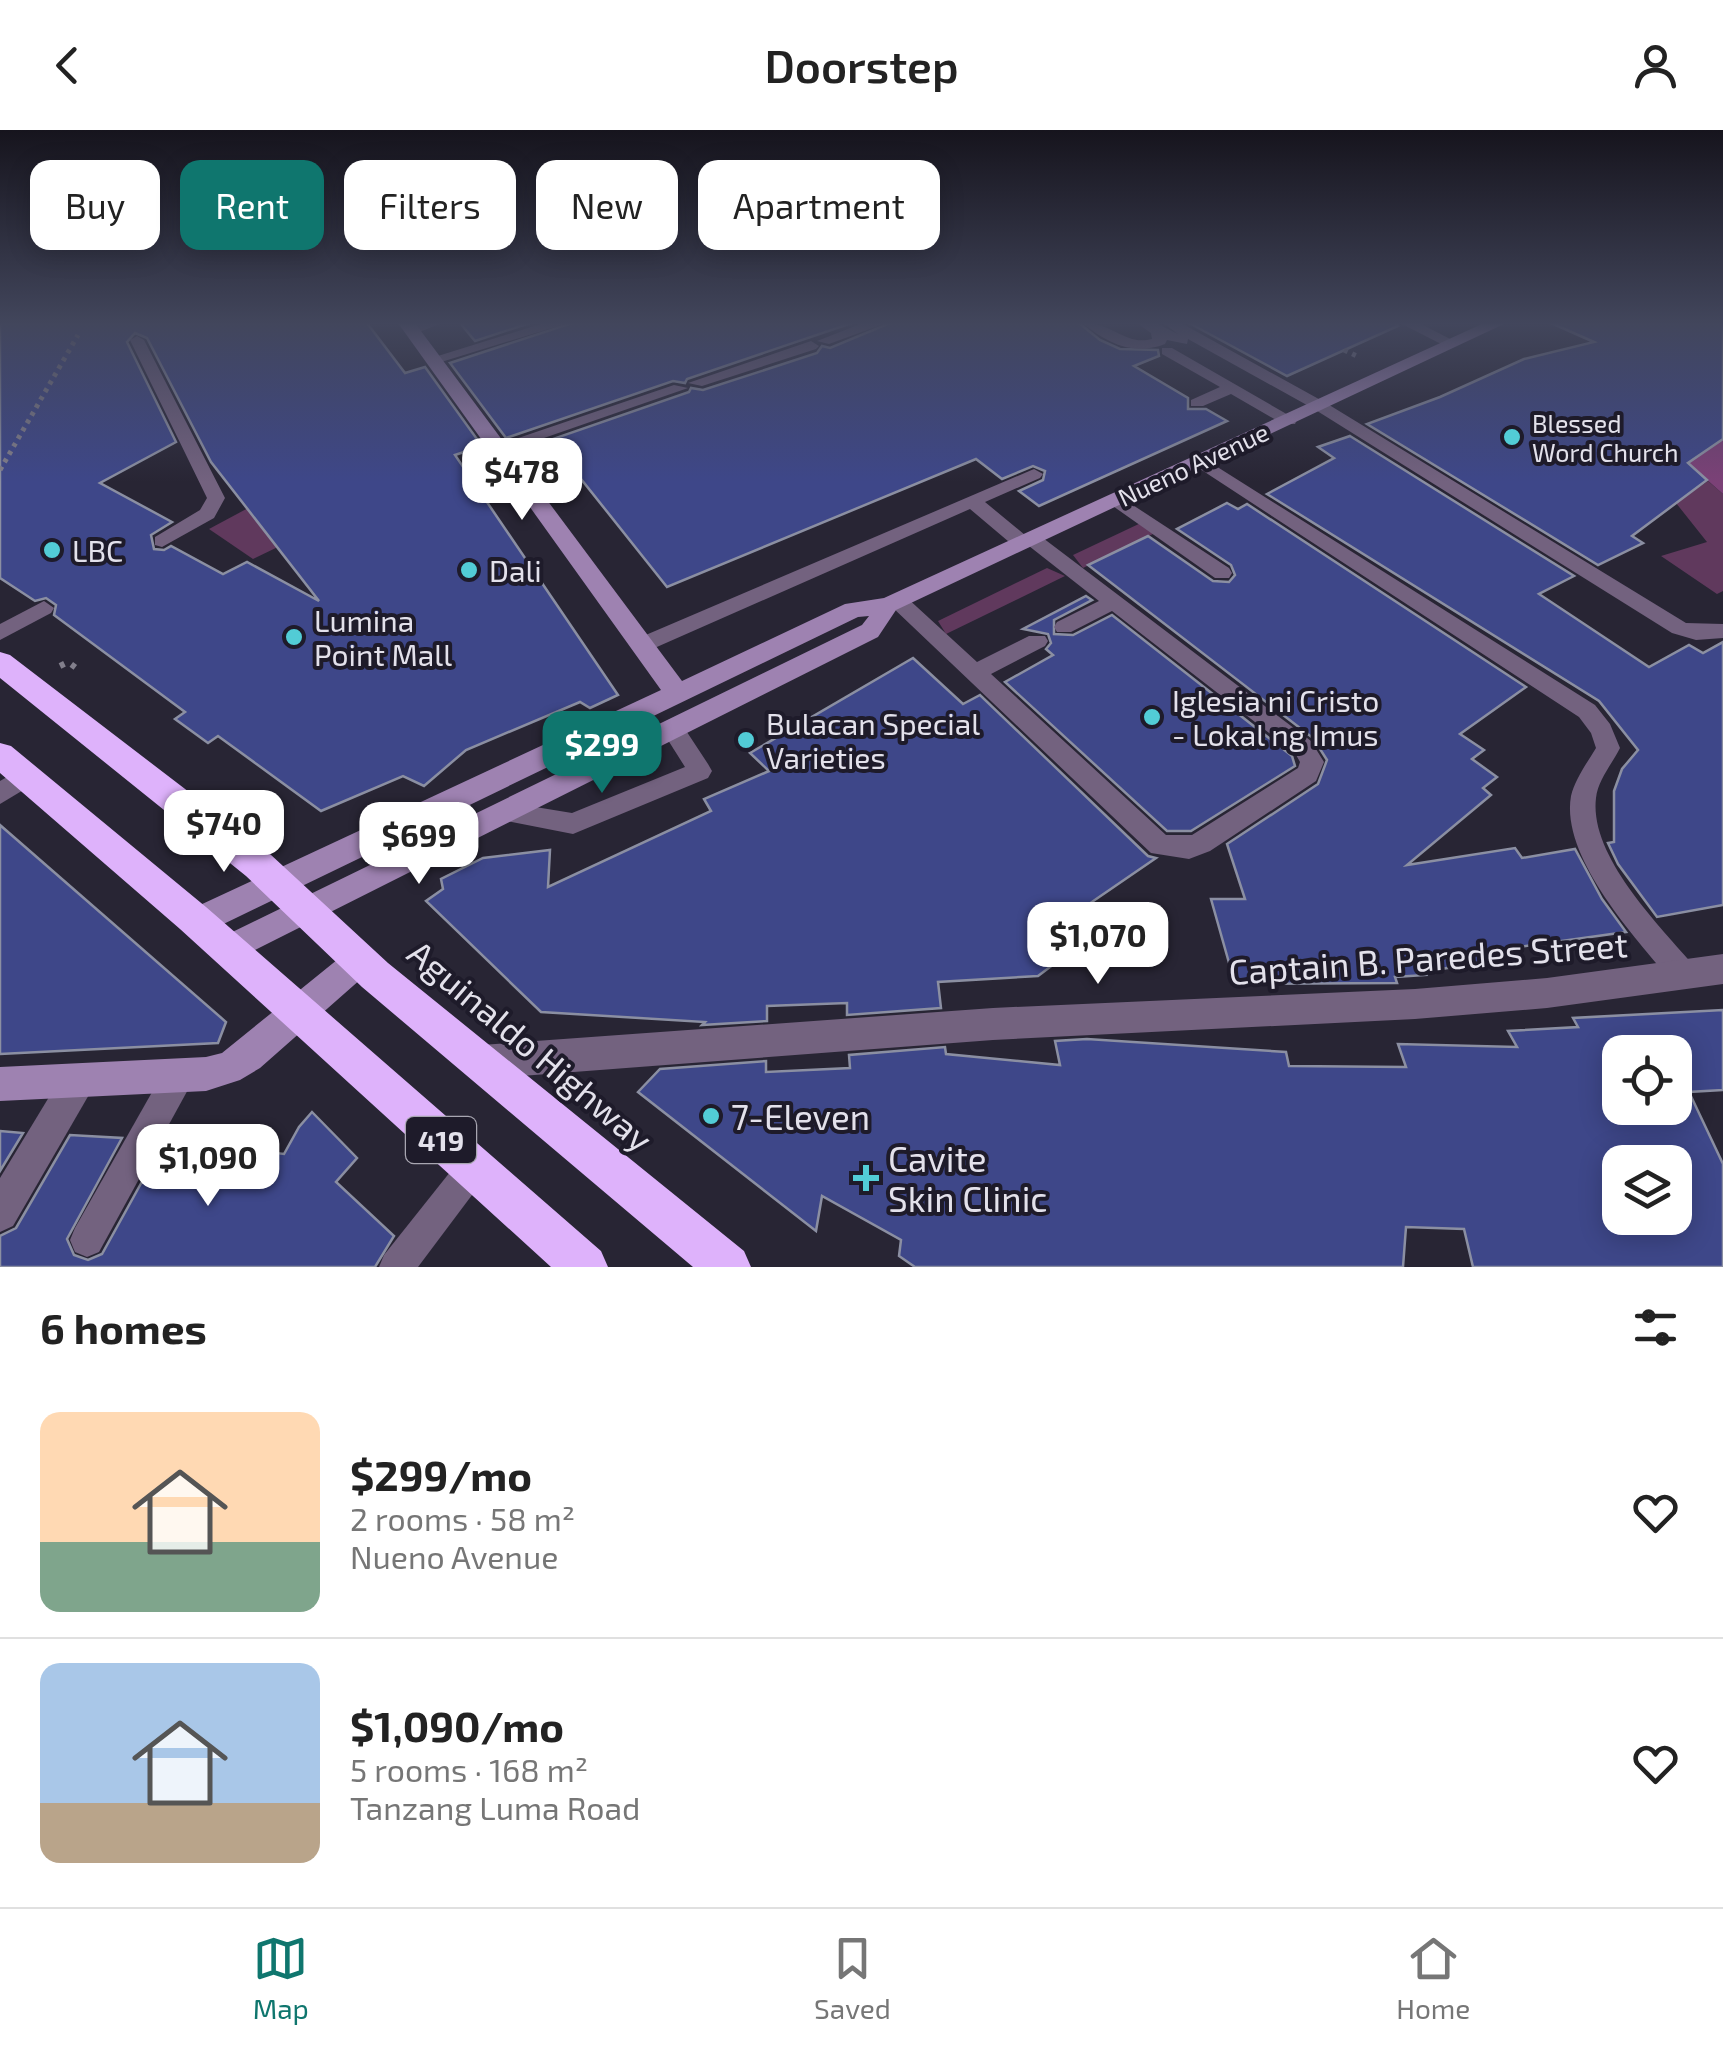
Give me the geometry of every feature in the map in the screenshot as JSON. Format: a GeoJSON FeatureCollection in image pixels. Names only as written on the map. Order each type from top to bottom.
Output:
{"type":"FeatureCollection","features":[{"type":"Feature","properties":{"kind":"highway","name":"Aguinaldo Highway"},"geometry":{"type":"LineString","coordinates":[[0,662],[278,883],[358,960],[728,1267]]}},
{"type":"Feature","properties":{"kind":"highway","name":"419"},"geometry":{"type":"LineString","coordinates":[[9,775],[196,922],[585,1267]]}},
{"type":"Feature","properties":{"kind":"main road"},"geometry":{"type":"LineString","coordinates":[[446,376],[677,693]]}},
{"type":"Feature","properties":{"kind":"main road","name":"Nueno Avenue"},"geometry":{"type":"LineString","coordinates":[[196,922],[677,693],[811,622],[893,603],[1383,376]]}},
{"type":"Feature","properties":{"kind":"main road","name":"Nueno Avenue"},"geometry":{"type":"LineString","coordinates":[[227,950],[870,631],[893,603]]}},
{"type":"Feature","properties":{"kind":"main road"},"geometry":{"type":"LineString","coordinates":[[0,1084],[180,1076],[228,1068],[358,960]]}},
{"type":"Feature","properties":{"kind":"street","name":"Captain B. Paredes Street"},"geometry":{"type":"LineString","coordinates":[[481,1062],[993,1024],[1415,1004],[1723,969]]}},
{"type":"Feature","properties":{"kind":"street"},"geometry":{"type":"LineString","coordinates":[[0,1213],[78,1081]]}},
{"type":"Feature","properties":{"kind":"lane"},"geometry":{"type":"LineString","coordinates":[[156,376],[216,498],[207,514],[162,541]]}},
{"type":"Feature","properties":{"kind":"lane"},"geometry":{"type":"LineString","coordinates":[[498,448],[718,376]]}},
{"type":"Feature","properties":{"kind":"lane"},"geometry":{"type":"LineString","coordinates":[[1217,376],[1232,388],[1306,412]]}},
{"type":"Feature","properties":{"kind":"lane"},"geometry":{"type":"LineString","coordinates":[[1240,376],[1678,628],[1696,634],[1723,631]]}},
{"type":"Feature","properties":{"kind":"lane"},"geometry":{"type":"LineString","coordinates":[[1197,403],[1232,388]]}},
{"type":"Feature","properties":{"kind":"lane"},"geometry":{"type":"LineString","coordinates":[[1200,461],[1582,706],[1594,718],[1608,748],[1582,802],[1588,832],[1630,910],[1684,975]]}},
{"type":"Feature","properties":{"kind":"lane"},"geometry":{"type":"LineString","coordinates":[[642,645],[1034,474]]}},
{"type":"Feature","properties":{"kind":"lane"},"geometry":{"type":"LineString","coordinates":[[1116,500],[1222,573]]}},
{"type":"Feature","properties":{"kind":"lane"},"geometry":{"type":"LineString","coordinates":[[893,603],[1160,844],[1189,848],[1307,774],[1312,762],[1304,747],[1114,602],[972,501]]}},
{"type":"Feature","properties":{"kind":"lane"},"geometry":{"type":"LineString","coordinates":[[1064,627],[1114,602]]}},
{"type":"Feature","properties":{"kind":"lane"},"geometry":{"type":"LineString","coordinates":[[0,633],[44,608]]}},
{"type":"Feature","properties":{"kind":"lane"},"geometry":{"type":"LineString","coordinates":[[975,673],[1037,641]]}},
{"type":"Feature","properties":{"kind":"lane"},"geometry":{"type":"LineString","coordinates":[[506,812],[573,824],[700,771],[672,729]]}},
{"type":"Feature","properties":{"kind":"lane"},"geometry":{"type":"LineString","coordinates":[[86,1240],[180,1076]]}},
{"type":"Feature","properties":{"kind":"lane"},"geometry":{"type":"LineString","coordinates":[[396,1267],[474,1168]]}},
{"type":"Feature","properties":{"kind":"path"},"geometry":{"type":"LineString","coordinates":[[0,470],[54,376]]}},
{"type":"Feature","properties":{"kind":"shaded area"},"geometry":{"type":"Polygon","coordinates":[[[1655,434],[1723,439],[1723,494],[1655,434]]]}},
{"type":"Feature","properties":{"kind":"shaded area"},"geometry":{"type":"Polygon","coordinates":[[[306,477],[394,491],[253,559],[209,529],[306,477]]]}},
{"type":"Feature","properties":{"kind":"shaded area"},"geometry":{"type":"Polygon","coordinates":[[[1708,481],[1723,494],[1723,591],[1717,594],[1661,556],[1707,542],[1676,503],[1708,481]]]}},
{"type":"Feature","properties":{"kind":"shaded area"},"geometry":{"type":"Polygon","coordinates":[[[1143,522],[1157,532],[1083,568],[1073,555],[1143,522]]]}},
{"type":"Feature","properties":{"kind":"shaded area"},"geometry":{"type":"Polygon","coordinates":[[[1047,568],[1065,576],[946,634],[938,621],[1047,568]]]}},
{"type":"Feature","properties":{"kind":"building"},"geometry":{"type":"Polygon","coordinates":[[[0,376],[144,376],[176,442],[100,483],[172,522],[151,535],[154,549],[171,546],[223,574],[247,562],[319,601],[211,462],[167,376],[432,376],[482,446],[455,455],[618,695],[590,708],[580,702],[466,750],[424,786],[403,776],[321,811],[218,736],[208,743],[175,719],[185,712],[54,615],[56,605],[46,598],[35,601],[0,578],[0,376]]]}},
{"type":"Feature","properties":{"kind":"building"},"geometry":{"type":"Polygon","coordinates":[[[460,376],[696,376],[685,383],[673,381],[506,438],[460,376]]]}},
{"type":"Feature","properties":{"kind":"building"},"geometry":{"type":"Polygon","coordinates":[[[746,376],[1151,376],[1188,398],[1188,409],[1206,409],[1227,421],[1039,506],[1019,491],[1043,480],[1045,471],[1033,466],[1002,479],[976,459],[667,587],[550,440],[689,392],[691,388],[703,390],[746,376]]]}},
{"type":"Feature","properties":{"kind":"building"},"geometry":{"type":"Polygon","coordinates":[[[1486,376],[1723,376],[1723,439],[1688,463],[1707,480],[1632,536],[1643,543],[1598,565],[1367,424],[1486,376]]]}},
{"type":"Feature","properties":{"kind":"building"},"geometry":{"type":"Polygon","coordinates":[[[1350,436],[1574,576],[1539,594],[1649,667],[1689,645],[1703,653],[1723,642],[1723,905],[1657,917],[1618,864],[1608,843],[1614,842],[1614,791],[1622,769],[1638,750],[1599,701],[1267,494],[1334,458],[1318,447],[1350,436]]]}},
{"type":"Feature","properties":{"kind":"building"},"geometry":{"type":"Polygon","coordinates":[[[1227,503],[1238,509],[1247,504],[1526,687],[1460,734],[1484,750],[1472,759],[1497,777],[1483,788],[1491,795],[1407,865],[1515,848],[1522,858],[1575,849],[1602,899],[1626,932],[1512,948],[1518,956],[1424,972],[1426,975],[1395,977],[1397,983],[1235,984],[1211,899],[1245,899],[1227,844],[1318,784],[1327,760],[1313,738],[1088,565],[1148,536],[1213,581],[1229,582],[1235,575],[1231,565],[1177,529],[1227,503]]]}},
{"type":"Feature","properties":{"kind":"building","name":"Iglesia ni Cristo - Lokal ng Imus"},"geometry":{"type":"Polygon","coordinates":[[[1086,596],[1092,600],[1054,620],[1054,634],[1073,635],[1112,615],[1292,756],[1295,766],[1191,831],[1167,831],[1005,682],[1053,655],[1046,649],[1051,643],[1048,634],[1023,629],[1086,596]]]}},
{"type":"Feature","properties":{"kind":"building"},"geometry":{"type":"Polygon","coordinates":[[[913,658],[963,704],[980,695],[1148,856],[1156,858],[1070,917],[1078,946],[1038,976],[938,982],[941,1008],[847,1015],[847,1003],[767,1006],[767,1021],[702,1025],[705,1022],[541,1012],[426,901],[443,889],[441,879],[483,858],[550,850],[548,887],[711,811],[704,799],[769,771],[750,753],[913,658]]]}},
{"type":"Feature","properties":{"kind":"building"},"geometry":{"type":"Polygon","coordinates":[[[0,825],[226,1022],[218,1043],[0,1054],[0,825]]]}},
{"type":"Feature","properties":{"kind":"building"},"geometry":{"type":"Polygon","coordinates":[[[1723,1010],[1723,1090],[1692,1092],[1692,1035],[1602,1035],[1602,1125],[1692,1125],[1692,1098],[1723,1164],[1723,1267],[1473,1267],[1464,1229],[1406,1227],[1403,1267],[915,1267],[899,1256],[901,1240],[822,1196],[816,1231],[638,1092],[660,1069],[766,1061],[766,1072],[850,1068],[849,1055],[945,1047],[946,1054],[1060,1065],[1055,1041],[1087,1039],[1286,1052],[1289,1066],[1406,1067],[1398,1044],[1517,1047],[1508,1031],[1578,1027],[1573,1018],[1723,1010]]]}},
{"type":"Feature","properties":{"kind":"building"},"geometry":{"type":"Polygon","coordinates":[[[312,1112],[357,1158],[336,1182],[394,1236],[375,1267],[0,1267],[0,1236],[16,1228],[70,1135],[122,1138],[67,1239],[74,1255],[88,1260],[102,1254],[165,1140],[284,1154],[312,1112]]]}},
{"type":"Feature","properties":{"kind":"building"},"geometry":{"type":"Polygon","coordinates":[[[0,1131],[23,1133],[0,1171],[0,1131]]]}},
{"type":"Feature","properties":{"kind":"place","name":"Blessed Word Church"},"geometry":{"type":"Point","coordinates":[1512,437]}},
{"type":"Feature","properties":{"kind":"place","name":"LBC"},"geometry":{"type":"Point","coordinates":[52,550]}},
{"type":"Feature","properties":{"kind":"place","name":"Dali"},"geometry":{"type":"Point","coordinates":[469,570]}},
{"type":"Feature","properties":{"kind":"place","name":"Lumina Point Mall"},"geometry":{"type":"Point","coordinates":[294,637]}},
{"type":"Feature","properties":{"kind":"place","name":"Iglesia ni Cristo - Lokal ng Imus"},"geometry":{"type":"Point","coordinates":[1152,717]}},
{"type":"Feature","properties":{"kind":"place","name":"Bulacan Special Varieties"},"geometry":{"type":"Point","coordinates":[746,740]}},
{"type":"Feature","properties":{"kind":"place","name":"7-Eleven"},"geometry":{"type":"Point","coordinates":[711,1116]}},
{"type":"Feature","properties":{"kind":"place","name":"Cavite Skin Clinic"},"geometry":{"type":"Point","coordinates":[866,1178]}}]}
